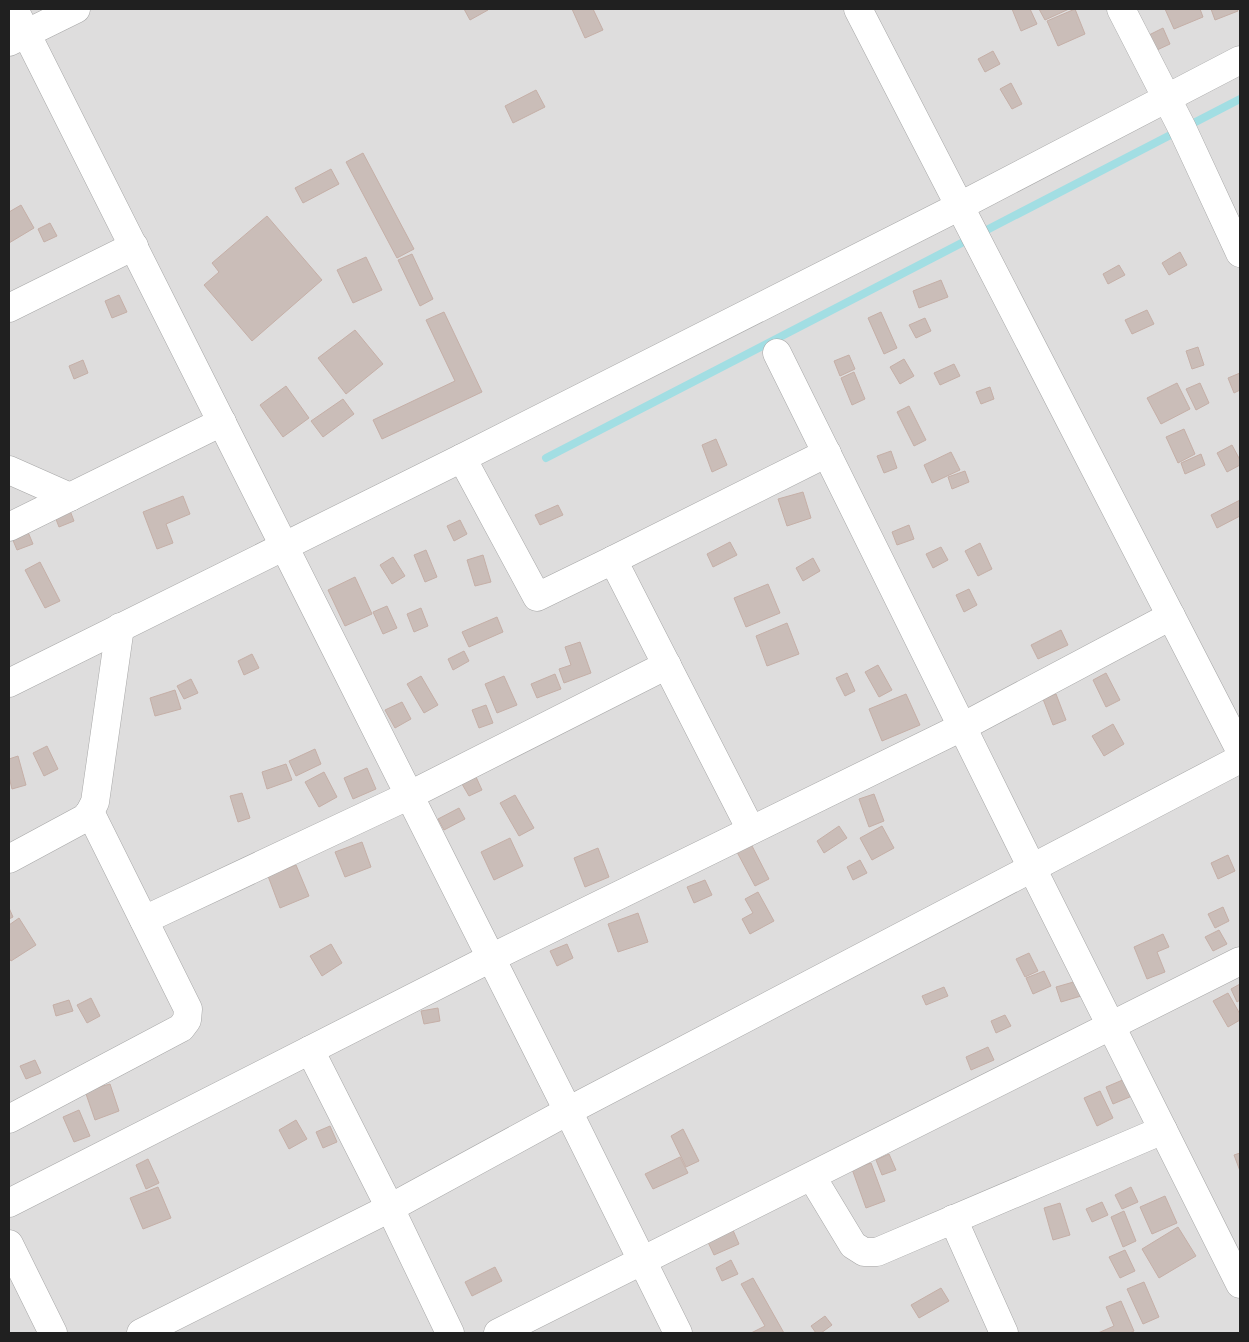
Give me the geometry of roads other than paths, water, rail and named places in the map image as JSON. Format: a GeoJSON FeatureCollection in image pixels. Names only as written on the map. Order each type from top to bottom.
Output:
{"type":"FeatureCollection","features":[{"type":"Feature","properties":{"kind":"street"},"geometry":{"type":"LineString","coordinates":[[14,9],[18,38],[134,246],[678,1333]]}},
{"type":"Feature","properties":{"kind":"street"},"geometry":{"type":"LineString","coordinates":[[18,38],[76,9]]}},
{"type":"Feature","properties":{"kind":"street"},"geometry":{"type":"LineString","coordinates":[[858,9],[1240,750]]}},
{"type":"Feature","properties":{"kind":"street"},"geometry":{"type":"LineString","coordinates":[[1121,9],[1182,128],[1239,250]]}},
{"type":"Feature","properties":{"kind":"street"},"geometry":{"type":"LineString","coordinates":[[9,683],[462,458],[960,206],[1240,60]]}},
{"type":"Feature","properties":{"kind":"street"},"geometry":{"type":"LineString","coordinates":[[9,308],[134,246]]}},
{"type":"Feature","properties":{"kind":"street"},"geometry":{"type":"LineString","coordinates":[[778,353],[1240,1284]]}},
{"type":"Feature","properties":{"kind":"street"},"geometry":{"type":"LineString","coordinates":[[9,528],[222,422]]}},
{"type":"Feature","properties":{"kind":"street"},"geometry":{"type":"LineString","coordinates":[[462,458],[537,597],[827,453]]}},
{"type":"Feature","properties":{"kind":"street"},"geometry":{"type":"LineString","coordinates":[[9,470],[70,497]]}},
{"type":"Feature","properties":{"kind":"street"},"geometry":{"type":"LineString","coordinates":[[613,560],[751,830]]}},
{"type":"Feature","properties":{"kind":"street"},"geometry":{"type":"LineString","coordinates":[[9,1203],[491,958],[962,726],[1171,616]]}},
{"type":"Feature","properties":{"kind":"street"},"geometry":{"type":"LineString","coordinates":[[9,859],[84,818],[90,812],[95,802],[120,627]]}},
{"type":"Feature","properties":{"kind":"street"},"geometry":{"type":"LineString","coordinates":[[144,920],[410,795],[667,665]]}},
{"type":"Feature","properties":{"kind":"street"},"geometry":{"type":"LineString","coordinates":[[141,1333],[390,1208],[568,1111],[1240,759]]}},
{"type":"Feature","properties":{"kind":"street"},"geometry":{"type":"LineString","coordinates":[[9,1119],[181,1028],[188,1020],[188,1009],[90,812]]}},
{"type":"Feature","properties":{"kind":"street"},"geometry":{"type":"LineString","coordinates":[[498,1333],[1240,962]]}},
{"type":"Feature","properties":{"kind":"street"},"geometry":{"type":"LineString","coordinates":[[310,1050],[390,1208],[450,1333]]}},
{"type":"Feature","properties":{"kind":"street"},"geometry":{"type":"LineString","coordinates":[[812,1177],[854,1245],[864,1252],[877,1252],[1163,1130]]}},
{"type":"Feature","properties":{"kind":"street"},"geometry":{"type":"LineString","coordinates":[[953,1220],[1004,1333]]}},
{"type":"Feature","properties":{"kind":"street"},"geometry":{"type":"LineString","coordinates":[[9,1244],[53,1333]]}},
{"type":"Feature","properties":{"kind":"waterway"},"geometry":{"type":"LineString","coordinates":[[546,458],[1240,99]]}}]}
